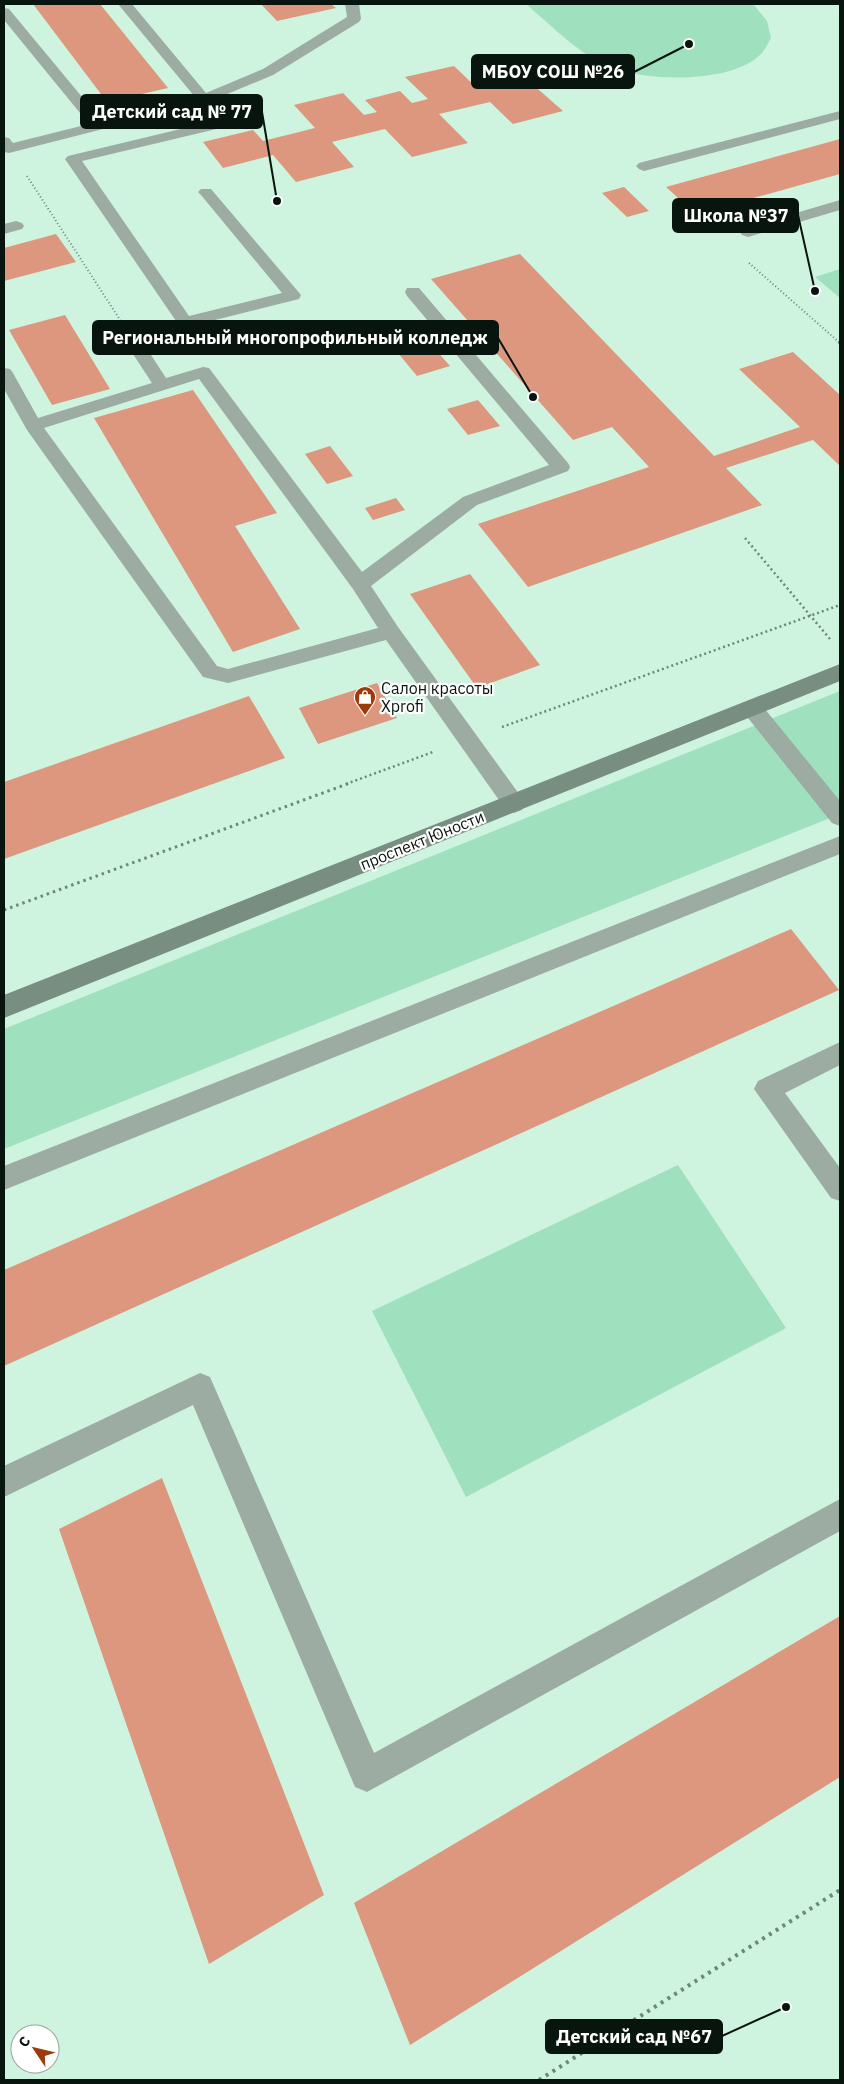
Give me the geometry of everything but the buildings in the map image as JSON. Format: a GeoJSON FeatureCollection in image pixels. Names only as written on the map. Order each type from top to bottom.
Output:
{"type":"FeatureCollection","features":[{"type":"Feature","properties":{"kind":"main road","name":"проспект Юности"},"geometry":{"type":"LineString","coordinates":[[4,1007],[840,672]]}},
{"type":"Feature","properties":{"kind":"lane"},"geometry":{"type":"LineString","coordinates":[[125,4],[224,123],[73,159],[186,322]]}},
{"type":"Feature","properties":{"kind":"lane"},"geometry":{"type":"LineString","coordinates":[[6,145],[204,99],[268,72],[354,19],[352,4]]}},
{"type":"Feature","properties":{"kind":"lane"},"geometry":{"type":"LineString","coordinates":[[4,12],[98,125]]}},
{"type":"Feature","properties":{"kind":"lane"},"geometry":{"type":"LineString","coordinates":[[644,166],[840,115]]}},
{"type":"Feature","properties":{"kind":"lane"},"geometry":{"type":"LineString","coordinates":[[162,385],[142,354],[186,322],[293,295],[206,192]]}},
{"type":"Feature","properties":{"kind":"lane"},"geometry":{"type":"LineString","coordinates":[[748,232],[840,205]]}},
{"type":"Feature","properties":{"kind":"lane"},"geometry":{"type":"LineString","coordinates":[[360,584],[470,501],[561,467],[414,292]]}},
{"type":"Feature","properties":{"kind":"lane"},"geometry":{"type":"LineString","coordinates":[[33,426],[203,372],[360,584],[391,632],[514,804]]}},
{"type":"Feature","properties":{"kind":"lane"},"geometry":{"type":"LineString","coordinates":[[4,373],[33,426],[210,672],[228,676],[391,632]]}},
{"type":"Feature","properties":{"kind":"lane"},"geometry":{"type":"LineString","coordinates":[[752,708],[840,818]]}},
{"type":"Feature","properties":{"kind":"lane"},"geometry":{"type":"LineString","coordinates":[[4,1178],[840,845]]}},
{"type":"Feature","properties":{"kind":"lane"},"geometry":{"type":"LineString","coordinates":[[840,1053],[767,1089],[840,1189]]}},
{"type":"Feature","properties":{"kind":"lane"},"geometry":{"type":"LineString","coordinates":[[4,1482],[200,1387],[367,1775],[840,1514]]}},
{"type":"Feature","properties":{"kind":"path"},"geometry":{"type":"LineString","coordinates":[[6,145],[142,354]]}},
{"type":"Feature","properties":{"kind":"path"},"geometry":{"type":"LineString","coordinates":[[748,232],[722,239],[840,343]]}},
{"type":"Feature","properties":{"kind":"path"},"geometry":{"type":"LineString","coordinates":[[745,538],[834,644]]}},
{"type":"Feature","properties":{"kind":"path"},"geometry":{"type":"LineString","coordinates":[[4,910],[840,605]]}},
{"type":"Feature","properties":{"kind":"path"},"geometry":{"type":"LineString","coordinates":[[540,2080],[840,1890]]}},
{"type":"Feature","properties":{"kind":"green space"},"geometry":{"type":"Polygon","coordinates":[[[526,4],[753,4],[767,21],[771,38],[761,54],[748,63],[713,75],[672,77],[634,74],[608,66],[583,52],[526,4]]]}},
{"type":"Feature","properties":{"kind":"green space"},"geometry":{"type":"Polygon","coordinates":[[[840,269],[840,298],[815,277],[840,269]]]}},
{"type":"Feature","properties":{"kind":"green space"},"geometry":{"type":"Polygon","coordinates":[[[840,691],[840,814],[4,1149],[4,1029],[840,691]]]}},
{"type":"Feature","properties":{"kind":"green space"},"geometry":{"type":"Polygon","coordinates":[[[678,1165],[786,1328],[466,1497],[372,1311],[678,1165]]]}},
{"type":"Feature","properties":{"kind":"place","name":"МБОУ СОШ №26"},"geometry":{"type":"Point","coordinates":[689,44]}},
{"type":"Feature","properties":{"kind":"place","name":"Детский сад № 77"},"geometry":{"type":"Point","coordinates":[277,201]}},
{"type":"Feature","properties":{"kind":"place","name":"Школа №37"},"geometry":{"type":"Point","coordinates":[815,291]}},
{"type":"Feature","properties":{"kind":"place","name":"Региональный многопрофильный колледж"},"geometry":{"type":"Point","coordinates":[533,397]}},
{"type":"Feature","properties":{"kind":"place","name":"Салон красоты Xprofi"},"geometry":{"type":"Point","coordinates":[365,716]}},
{"type":"Feature","properties":{"kind":"place","name":"Детский сад №67"},"geometry":{"type":"Point","coordinates":[786,2007]}}]}
